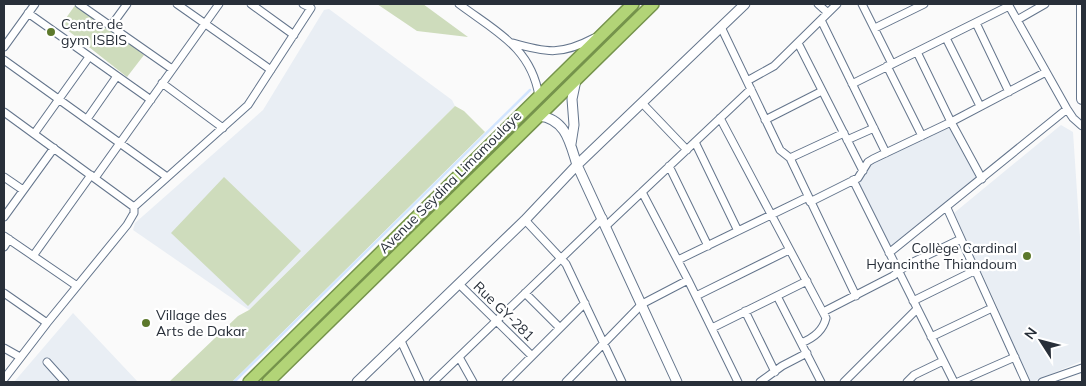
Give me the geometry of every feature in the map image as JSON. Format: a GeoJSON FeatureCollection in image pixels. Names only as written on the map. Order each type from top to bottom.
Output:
{"type":"FeatureCollection","features":[{"type":"Feature","properties":{"kind":"highway","name":"Avenue Seydina Limamoulaye"},"geometry":{"type":"LineString","coordinates":[[249,382],[633,4]]}},
{"type":"Feature","properties":{"kind":"highway","name":"Avenue Seydina Limamoulaye"},"geometry":{"type":"LineString","coordinates":[[268,382],[653,4]]}},
{"type":"Feature","properties":{"kind":"main road"},"geometry":{"type":"LineString","coordinates":[[1082,4],[1082,98]]}},
{"type":"Feature","properties":{"kind":"street"},"geometry":{"type":"LineString","coordinates":[[4,47],[35,4]]}},
{"type":"Feature","properties":{"kind":"street"},"geometry":{"type":"LineString","coordinates":[[79,4],[172,70]]}},
{"type":"Feature","properties":{"kind":"street"},"geometry":{"type":"LineString","coordinates":[[111,26],[127,4]]}},
{"type":"Feature","properties":{"kind":"street"},"geometry":{"type":"LineString","coordinates":[[176,4],[271,70]]}},
{"type":"Feature","properties":{"kind":"street"},"geometry":{"type":"LineString","coordinates":[[33,256],[120,143],[219,4]]}},
{"type":"Feature","properties":{"kind":"street"},"geometry":{"type":"LineString","coordinates":[[251,4],[294,35]]}},
{"type":"Feature","properties":{"kind":"street"},"geometry":{"type":"LineString","coordinates":[[4,379],[127,225],[134,213],[134,207],[248,105],[311,8],[303,4]]}},
{"type":"Feature","properties":{"kind":"street"},"geometry":{"type":"LineString","coordinates":[[459,4],[513,43],[530,65],[535,76],[539,96]]}},
{"type":"Feature","properties":{"kind":"street"},"geometry":{"type":"LineString","coordinates":[[357,382],[524,220],[577,165],[643,104],[745,4]]}},
{"type":"Feature","properties":{"kind":"street"},"geometry":{"type":"LineString","coordinates":[[818,4],[828,13]]}},
{"type":"Feature","properties":{"kind":"street"},"geometry":{"type":"LineString","coordinates":[[747,81],[774,66],[837,4]]}},
{"type":"Feature","properties":{"kind":"street"},"geometry":{"type":"LineString","coordinates":[[862,4],[875,28],[922,136]]}},
{"type":"Feature","properties":{"kind":"street"},"geometry":{"type":"LineString","coordinates":[[1016,20],[1045,4]]}},
{"type":"Feature","properties":{"kind":"street"},"geometry":{"type":"LineString","coordinates":[[875,28],[920,5]]}},
{"type":"Feature","properties":{"kind":"street"},"geometry":{"type":"LineString","coordinates":[[852,84],[976,23],[1008,5],[1067,109],[1082,126]]}},
{"type":"Feature","properties":{"kind":"street"},"geometry":{"type":"LineString","coordinates":[[28,13],[150,100]]}},
{"type":"Feature","properties":{"kind":"street"},"geometry":{"type":"LineString","coordinates":[[821,20],[886,153]]}},
{"type":"Feature","properties":{"kind":"street"},"geometry":{"type":"LineString","coordinates":[[976,23],[1009,92]]}},
{"type":"Feature","properties":{"kind":"street"},"geometry":{"type":"LineString","coordinates":[[721,27],[780,150],[790,158],[856,296]]}},
{"type":"Feature","properties":{"kind":"street"},"geometry":{"type":"LineString","coordinates":[[513,43],[537,50],[564,50],[603,33]]}},
{"type":"Feature","properties":{"kind":"street"},"geometry":{"type":"LineString","coordinates":[[946,38],[980,106]]}},
{"type":"Feature","properties":{"kind":"street"},"geometry":{"type":"LineString","coordinates":[[798,43],[863,171]]}},
{"type":"Feature","properties":{"kind":"street"},"geometry":{"type":"LineString","coordinates":[[917,52],[951,122],[982,179]]}},
{"type":"Feature","properties":{"kind":"street"},"geometry":{"type":"LineString","coordinates":[[34,134],[89,57]]}},
{"type":"Feature","properties":{"kind":"street"},"geometry":{"type":"LineString","coordinates":[[4,60],[167,177]]}},
{"type":"Feature","properties":{"kind":"street"},"geometry":{"type":"LineString","coordinates":[[678,260],[738,231],[858,178],[868,162],[951,122],[1046,72]]}},
{"type":"Feature","properties":{"kind":"street"},"geometry":{"type":"LineString","coordinates":[[87,120],[117,76]]}},
{"type":"Feature","properties":{"kind":"street"},"geometry":{"type":"LineString","coordinates":[[571,144],[574,125],[572,99],[576,80]]}},
{"type":"Feature","properties":{"kind":"street"},"geometry":{"type":"LineString","coordinates":[[162,83],[223,128]]}},
{"type":"Feature","properties":{"kind":"street"},"geometry":{"type":"LineString","coordinates":[[433,382],[561,259],[642,192],[751,89]]}},
{"type":"Feature","properties":{"kind":"street"},"geometry":{"type":"LineString","coordinates":[[765,120],[822,91]]}},
{"type":"Feature","properties":{"kind":"street"},"geometry":{"type":"LineString","coordinates":[[643,104],[687,150]]}},
{"type":"Feature","properties":{"kind":"street"},"geometry":{"type":"LineString","coordinates":[[889,253],[1067,109]]}},
{"type":"Feature","properties":{"kind":"street"},"geometry":{"type":"LineString","coordinates":[[4,112],[134,207]]}},
{"type":"Feature","properties":{"kind":"street"},"geometry":{"type":"LineString","coordinates":[[539,116],[553,118],[571,144],[577,165],[677,382]]}},
{"type":"Feature","properties":{"kind":"street"},"geometry":{"type":"LineString","coordinates":[[720,118],[826,318],[822,328],[810,339],[801,342]]}},
{"type":"Feature","properties":{"kind":"street"},"geometry":{"type":"LineString","coordinates":[[847,140],[874,128]]}},
{"type":"Feature","properties":{"kind":"street"},"geometry":{"type":"LineString","coordinates":[[790,158],[844,133]]}},
{"type":"Feature","properties":{"kind":"street"},"geometry":{"type":"LineString","coordinates":[[695,142],[738,231]]}},
{"type":"Feature","properties":{"kind":"street"},"geometry":{"type":"LineString","coordinates":[[4,217],[54,148]]}},
{"type":"Feature","properties":{"kind":"street"},"geometry":{"type":"LineString","coordinates":[[670,166],[708,246]]}},
{"type":"Feature","properties":{"kind":"street"},"geometry":{"type":"LineString","coordinates":[[4,177],[23,190]]}},
{"type":"Feature","properties":{"kind":"street"},"geometry":{"type":"LineString","coordinates":[[853,180],[954,382]]}},
{"type":"Feature","properties":{"kind":"street"},"geometry":{"type":"LineString","coordinates":[[642,192],[738,382]]}},
{"type":"Feature","properties":{"kind":"street"},"geometry":{"type":"LineString","coordinates":[[947,208],[1026,382]]}},
{"type":"Feature","properties":{"kind":"street"},"geometry":{"type":"LineString","coordinates":[[524,220],[569,270],[619,381]]}},
{"type":"Feature","properties":{"kind":"street"},"geometry":{"type":"LineString","coordinates":[[4,247],[7,238],[77,286]]}},
{"type":"Feature","properties":{"kind":"street"},"geometry":{"type":"LineString","coordinates":[[823,312],[893,276],[907,265],[961,239]]}},
{"type":"Feature","properties":{"kind":"street"},"geometry":{"type":"LineString","coordinates":[[696,296],[789,250]]}},
{"type":"Feature","properties":{"kind":"street"},"geometry":{"type":"LineString","coordinates":[[913,301],[976,270]]}},
{"type":"Feature","properties":{"kind":"street"},"geometry":{"type":"LineString","coordinates":[[566,382],[642,304],[688,280]]}},
{"type":"Feature","properties":{"kind":"street"},"geometry":{"type":"LineString","coordinates":[[712,328],[807,281]]}},
{"type":"Feature","properties":{"kind":"street","name":"Rue GY-281"},"geometry":{"type":"LineString","coordinates":[[459,284],[532,356]]}},
{"type":"Feature","properties":{"kind":"street"},"geometry":{"type":"LineString","coordinates":[[4,293],[47,323]]}},
{"type":"Feature","properties":{"kind":"street"},"geometry":{"type":"LineString","coordinates":[[525,293],[560,328]]}},
{"type":"Feature","properties":{"kind":"street"},"geometry":{"type":"LineString","coordinates":[[777,296],[821,382]]}},
{"type":"Feature","properties":{"kind":"street"},"geometry":{"type":"LineString","coordinates":[[506,382],[584,303]]}},
{"type":"Feature","properties":{"kind":"street"},"geometry":{"type":"LineString","coordinates":[[931,336],[992,308]]}},
{"type":"Feature","properties":{"kind":"street"},"geometry":{"type":"LineString","coordinates":[[844,382],[917,309]]}},
{"type":"Feature","properties":{"kind":"street"},"geometry":{"type":"LineString","coordinates":[[745,311],[775,372]]}},
{"type":"Feature","properties":{"kind":"street"},"geometry":{"type":"LineString","coordinates":[[400,341],[420,382]]}},
{"type":"Feature","properties":{"kind":"street"},"geometry":{"type":"LineString","coordinates":[[4,348],[20,357]]}},
{"type":"Feature","properties":{"kind":"street"},"geometry":{"type":"LineString","coordinates":[[760,382],[791,361],[807,353]]}},
{"type":"Feature","properties":{"kind":"street"},"geometry":{"type":"LineString","coordinates":[[459,357],[473,382]]}},
{"type":"Feature","properties":{"kind":"street"},"geometry":{"type":"LineString","coordinates":[[958,382],[1015,357]]}},
{"type":"Feature","properties":{"kind":"street"},"geometry":{"type":"LineString","coordinates":[[907,382],[916,379],[943,361]]}},
{"type":"Feature","properties":{"kind":"street"},"geometry":{"type":"LineString","coordinates":[[47,362],[65,382]]}},
{"type":"Feature","properties":{"kind":"street"},"geometry":{"type":"LineString","coordinates":[[1042,382],[1059,379],[1082,368]]}},
{"type":"Feature","properties":{"kind":"shaded area"},"geometry":{"type":"Polygon","coordinates":[[[329,9],[452,100],[455,106],[249,310],[133,230],[135,223],[263,110],[324,10],[329,9]]]}},
{"type":"Feature","properties":{"kind":"shaded area"},"geometry":{"type":"Polygon","coordinates":[[[950,124],[979,178],[890,250],[856,181],[874,161],[950,124]]]}},
{"type":"Feature","properties":{"kind":"shaded area","name":"Collège Cardinal Hyancinthe Thiandoum"},"geometry":{"type":"Polygon","coordinates":[[[1061,125],[1073,132],[1080,237],[1082,361],[1028,382],[996,304],[954,213],[1061,125]]]}},
{"type":"Feature","properties":{"kind":"shaded area"},"geometry":{"type":"Polygon","coordinates":[[[73,313],[138,382],[14,382],[73,313]]]}},
{"type":"Feature","properties":{"kind":"green space"},"geometry":{"type":"Polygon","coordinates":[[[76,4],[144,55],[127,77],[61,25],[76,4]]]}},
{"type":"Feature","properties":{"kind":"green space"},"geometry":{"type":"Polygon","coordinates":[[[377,4],[423,4],[468,37],[417,31],[377,4]]]}},
{"type":"Feature","properties":{"kind":"green space"},"geometry":{"type":"Polygon","coordinates":[[[455,106],[464,111],[485,132],[232,382],[169,382],[238,316],[249,310],[455,106]]]}},
{"type":"Feature","properties":{"kind":"green space"},"geometry":{"type":"Polygon","coordinates":[[[224,177],[301,251],[248,306],[171,233],[224,177]]]}},
{"type":"Feature","properties":{"kind":"waterway"},"geometry":{"type":"LineString","coordinates":[[234,382],[530,90]]}},
{"type":"Feature","properties":{"kind":"place","name":"Centre de gym ISBIS"},"geometry":{"type":"Point","coordinates":[51,32]}},
{"type":"Feature","properties":{"kind":"place","name":"Collège Cardinal Hyancinthe Thiandoum"},"geometry":{"type":"Point","coordinates":[1027,256]}},
{"type":"Feature","properties":{"kind":"place","name":"Village des Arts de Dakar"},"geometry":{"type":"Point","coordinates":[146,323]}}]}
